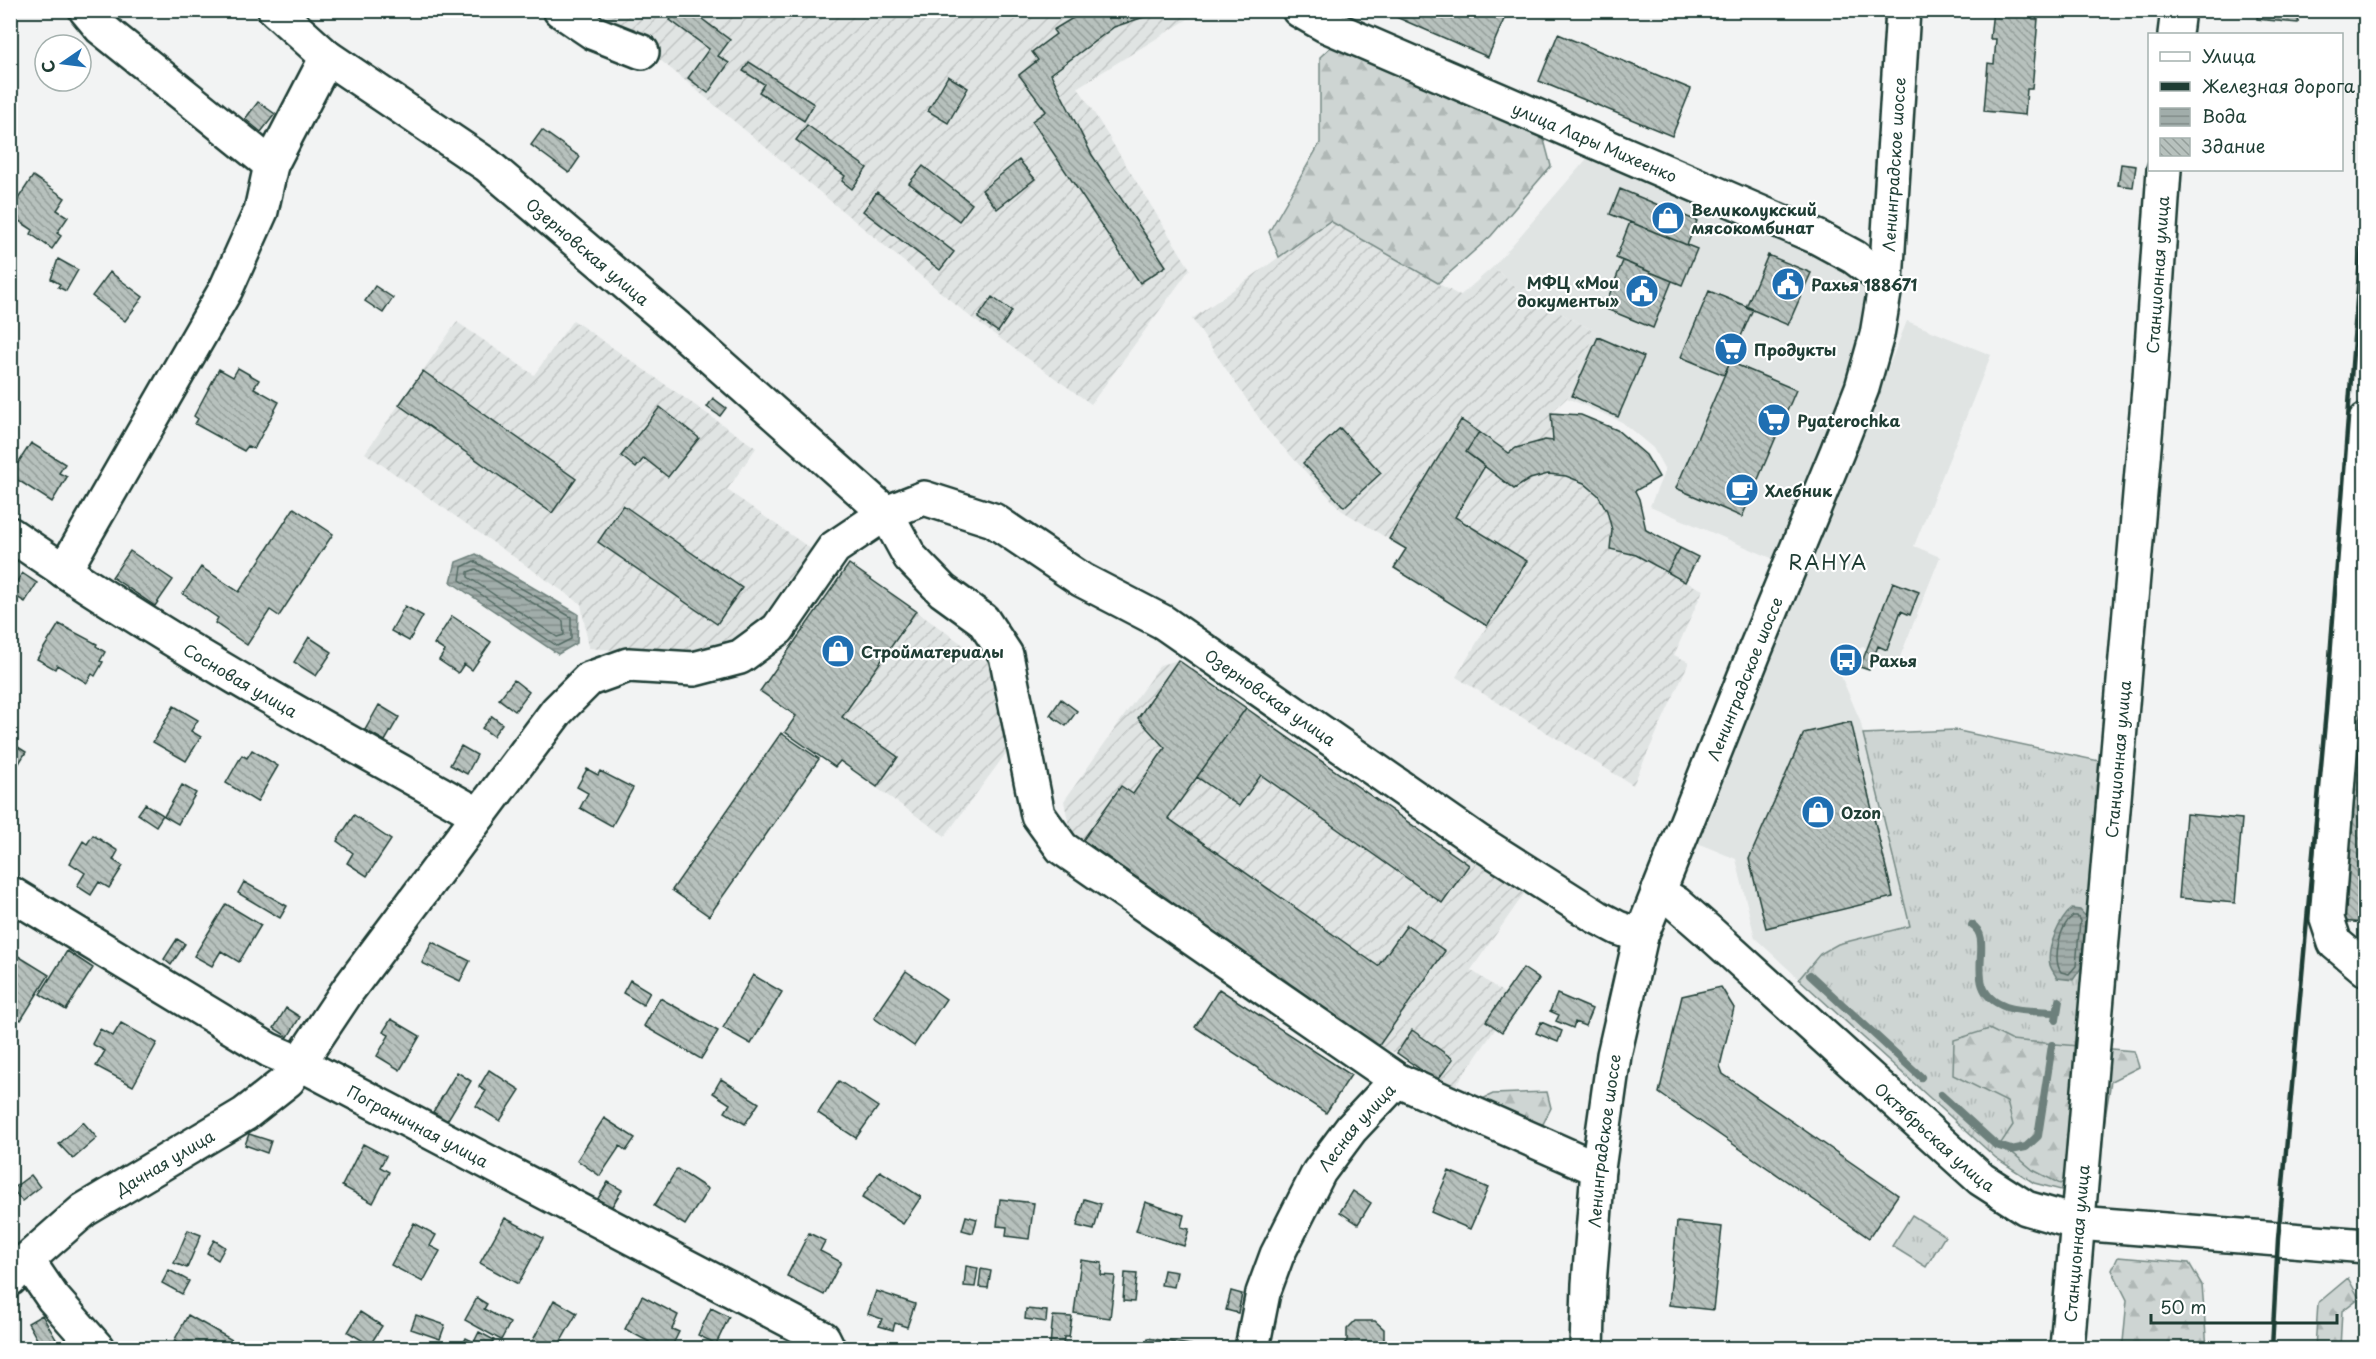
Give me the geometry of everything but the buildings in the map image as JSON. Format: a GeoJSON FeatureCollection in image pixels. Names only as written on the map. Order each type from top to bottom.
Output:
{"type":"FeatureCollection","features":[{"type":"Feature","properties":{"kind":"street"},"geometry":{"type":"LineString","coordinates":[[86,10],[101,28],[271,165]]}},
{"type":"Feature","properties":{"kind":"street","name":"Озерновская улица"},"geometry":{"type":"LineString","coordinates":[[275,10],[327,57],[487,165],[677,327],[886,513],[910,557],[943,591],[983,620],[1006,655],[1038,815],[1062,848],[1397,1080]]}},
{"type":"Feature","properties":{"kind":"street"},"geometry":{"type":"LineString","coordinates":[[560,10],[594,33],[642,52]]}},
{"type":"Feature","properties":{"kind":"street","name":"улица Лары Михеенко"},"geometry":{"type":"LineString","coordinates":[[1299,10],[1325,26],[1817,237],[1854,257],[1886,281]]}},
{"type":"Feature","properties":{"kind":"street","name":"Ленинградское шоссе"},"geometry":{"type":"LineString","coordinates":[[1587,1348],[1589,1284],[1598,1169],[1614,1055],[1641,936],[1862,388],[1877,335],[1886,281],[1904,10]]}},
{"type":"Feature","properties":{"kind":"street"},"geometry":{"type":"LineString","coordinates":[[2175,33],[2178,10]]}},
{"type":"Feature","properties":{"kind":"street"},"geometry":{"type":"LineString","coordinates":[[64,571],[226,289],[261,211],[271,165],[327,57]]}},
{"type":"Feature","properties":{"kind":"street","name":"Станционная улица"},"geometry":{"type":"LineString","coordinates":[[2067,1348],[2150,377],[2164,171]]}},
{"type":"Feature","properties":{"kind":"street"},"geometry":{"type":"LineString","coordinates":[[2366,420],[2327,919],[2335,943],[2366,969]]}},
{"type":"Feature","properties":{"kind":"street","name":"Озерновская улица"},"geometry":{"type":"LineString","coordinates":[[886,513],[924,498],[993,520],[1082,580],[1163,622],[1479,842],[1597,917],[1641,936]]}},
{"type":"Feature","properties":{"kind":"street","name":"Дачная улица"},"geometry":{"type":"LineString","coordinates":[[97,1348],[53,1298],[19,1270],[84,1210],[245,1114],[288,1080],[348,990],[557,711],[589,679],[628,665],[694,669],[740,657],[778,629],[834,548],[886,513]]}},
{"type":"Feature","properties":{"kind":"street","name":"Сосновая улица"},"geometry":{"type":"LineString","coordinates":[[10,534],[64,571],[269,698],[479,815]]}},
{"type":"Feature","properties":{"kind":"street","name":"Октябрьская улица"},"geometry":{"type":"LineString","coordinates":[[1658,892],[1676,903],[1708,931],[1981,1179],[2026,1208],[2078,1223],[2366,1246]]}},
{"type":"Feature","properties":{"kind":"street","name":"Пограничная улица"},"geometry":{"type":"LineString","coordinates":[[10,893],[268,1050],[299,1063],[823,1338],[828,1348]]}},
{"type":"Feature","properties":{"kind":"street","name":"Лесная улица"},"geometry":{"type":"LineString","coordinates":[[1252,1348],[1263,1293],[1278,1255],[1319,1172],[1351,1129],[1397,1080],[1598,1169]]}},
{"type":"Feature","properties":{"kind":"shaded area"},"geometry":{"type":"Polygon","coordinates":[[[601,11],[1201,11],[1078,87],[1190,269],[1091,404],[973,319],[601,11]]]}},
{"type":"Feature","properties":{"kind":"shaded area"},"geometry":{"type":"Polygon","coordinates":[[[1591,154],[1871,279],[1863,331],[1848,383],[1776,560],[1650,506],[1665,470],[1653,448],[1622,422],[1567,398],[1596,332],[1523,293],[1493,267],[1591,154]]]}},
{"type":"Feature","properties":{"kind":"shaded area"},"geometry":{"type":"Polygon","coordinates":[[[1330,221],[1460,296],[1493,267],[1523,293],[1596,332],[1567,398],[1551,413],[1581,415],[1659,477],[1635,491],[1646,530],[1698,557],[1686,582],[1703,590],[1674,655],[1689,662],[1633,785],[1456,677],[1487,626],[1394,568],[1405,549],[1341,510],[1268,431],[1192,319],[1330,221]]]}},
{"type":"Feature","properties":{"kind":"shaded area"},"geometry":{"type":"Polygon","coordinates":[[[573,320],[756,448],[727,490],[811,549],[751,634],[734,647],[692,657],[589,648],[581,604],[365,453],[457,322],[534,375],[573,320]]]}},
{"type":"Feature","properties":{"kind":"shaded area"},"geometry":{"type":"Polygon","coordinates":[[[1907,321],[1991,355],[1914,546],[1940,557],[1898,662],[1863,647],[1834,660],[1860,720],[1910,926],[1838,944],[1820,954],[1799,979],[1755,938],[1736,859],[1697,843],[1907,321]]]}},
{"type":"Feature","properties":{"kind":"shaded area"},"geometry":{"type":"Polygon","coordinates":[[[849,564],[989,663],[1007,752],[945,836],[840,762],[835,767],[785,732],[796,716],[760,691],[849,564]]]}},
{"type":"Feature","properties":{"kind":"shaded area"},"geometry":{"type":"Polygon","coordinates":[[[1178,660],[1460,858],[1464,852],[1524,894],[1471,970],[1505,994],[1523,968],[1539,979],[1502,1032],[1496,1028],[1452,1091],[1397,1053],[1378,1047],[1070,831],[1064,801],[1160,665],[1178,660]]]}},
{"type":"Feature","properties":{"kind":"green space"},"geometry":{"type":"Polygon","coordinates":[[[1333,45],[1543,136],[1551,166],[1491,236],[1438,283],[1330,221],[1279,257],[1269,232],[1320,143],[1320,57],[1333,45]]]}},
{"type":"Feature","properties":{"kind":"green space"},"geometry":{"type":"Polygon","coordinates":[[[1954,730],[2104,762],[2068,1185],[2061,1190],[2034,1183],[1996,1158],[1799,979],[1820,954],[1838,944],[1910,926],[1863,734],[1954,730]]]}},
{"type":"Feature","properties":{"kind":"green space"},"geometry":{"type":"Polygon","coordinates":[[[1989,1029],[2011,1040],[2134,1051],[2139,1067],[2111,1081],[2098,1161],[2060,1184],[2033,1170],[2001,1143],[2013,1125],[2007,1102],[1953,1075],[1954,1040],[1989,1029]]]}},
{"type":"Feature","properties":{"kind":"green space"},"geometry":{"type":"Polygon","coordinates":[[[1547,1092],[1551,1108],[1543,1124],[1484,1113],[1469,1105],[1493,1094],[1547,1092]]]}},
{"type":"Feature","properties":{"kind":"green space"},"geometry":{"type":"Polygon","coordinates":[[[1912,1215],[1945,1236],[1926,1267],[1892,1246],[1912,1215]]]}},
{"type":"Feature","properties":{"kind":"green space"},"geometry":{"type":"Polygon","coordinates":[[[2118,1257],[2189,1263],[2202,1285],[2207,1348],[2112,1348],[2123,1342],[2127,1300],[2112,1270],[2118,1257]]]}},
{"type":"Feature","properties":{"kind":"green space"},"geometry":{"type":"Polygon","coordinates":[[[2348,1278],[2359,1298],[2342,1311],[2340,1348],[2315,1348],[2318,1303],[2348,1278]]]}},
{"type":"Feature","properties":{"kind":"water"},"geometry":{"type":"Polygon","coordinates":[[[476,554],[578,614],[577,643],[558,654],[451,582],[456,562],[476,554]]]}},
{"type":"Feature","properties":{"kind":"water"},"geometry":{"type":"Polygon","coordinates":[[[2072,909],[2080,910],[2087,918],[2081,968],[2073,980],[2057,978],[2049,958],[2055,934],[2067,913],[2072,909]]]}},
{"type":"Feature","properties":{"kind":"waterway"},"geometry":{"type":"LineString","coordinates":[[1972,925],[1979,932],[1981,942],[1981,978],[1984,989],[1992,999],[2012,1009],[2057,1012]]}},
{"type":"Feature","properties":{"kind":"waterway"},"geometry":{"type":"LineString","coordinates":[[1810,975],[1921,1077]]}},
{"type":"Feature","properties":{"kind":"waterway"},"geometry":{"type":"LineString","coordinates":[[2056,1020],[2059,1001]]}},
{"type":"Feature","properties":{"kind":"waterway"},"geometry":{"type":"LineString","coordinates":[[1941,1095],[1996,1145],[2011,1150],[2026,1147],[2038,1136],[2052,1045]]}},
{"type":"Feature","properties":{"kind":"railway"},"geometry":{"type":"LineString","coordinates":[[2272,1348],[2278,1239],[2326,711],[2366,179]]}},
{"type":"Feature","properties":{"kind":"place","name":"Великолукский мясокомбинат"},"geometry":{"type":"Point","coordinates":[1668,218]}},
{"type":"Feature","properties":{"kind":"place","name":"Рахья 188671"},"geometry":{"type":"Point","coordinates":[1788,284]}},
{"type":"Feature","properties":{"kind":"place","name":"МФЦ «Мои документы»"},"geometry":{"type":"Point","coordinates":[1642,291]}},
{"type":"Feature","properties":{"kind":"place","name":"Продукты"},"geometry":{"type":"Point","coordinates":[1731,349]}},
{"type":"Feature","properties":{"kind":"place","name":"Pyaterochka"},"geometry":{"type":"Point","coordinates":[1774,420]}},
{"type":"Feature","properties":{"kind":"place","name":"Хлебник"},"geometry":{"type":"Point","coordinates":[1742,490]}},
{"type":"Feature","properties":{"kind":"place","name":"Стройматериалы"},"geometry":{"type":"Point","coordinates":[838,651]}},
{"type":"Feature","properties":{"kind":"place","name":"Рахья"},"geometry":{"type":"Point","coordinates":[1846,660]}},
{"type":"Feature","properties":{"kind":"place","name":"Ozon"},"geometry":{"type":"Point","coordinates":[1818,812]}},
{"type":"Feature","properties":{"kind":"district","name":"RAHYA"},"geometry":{"type":"Point","coordinates":[1828,562]}}]}
